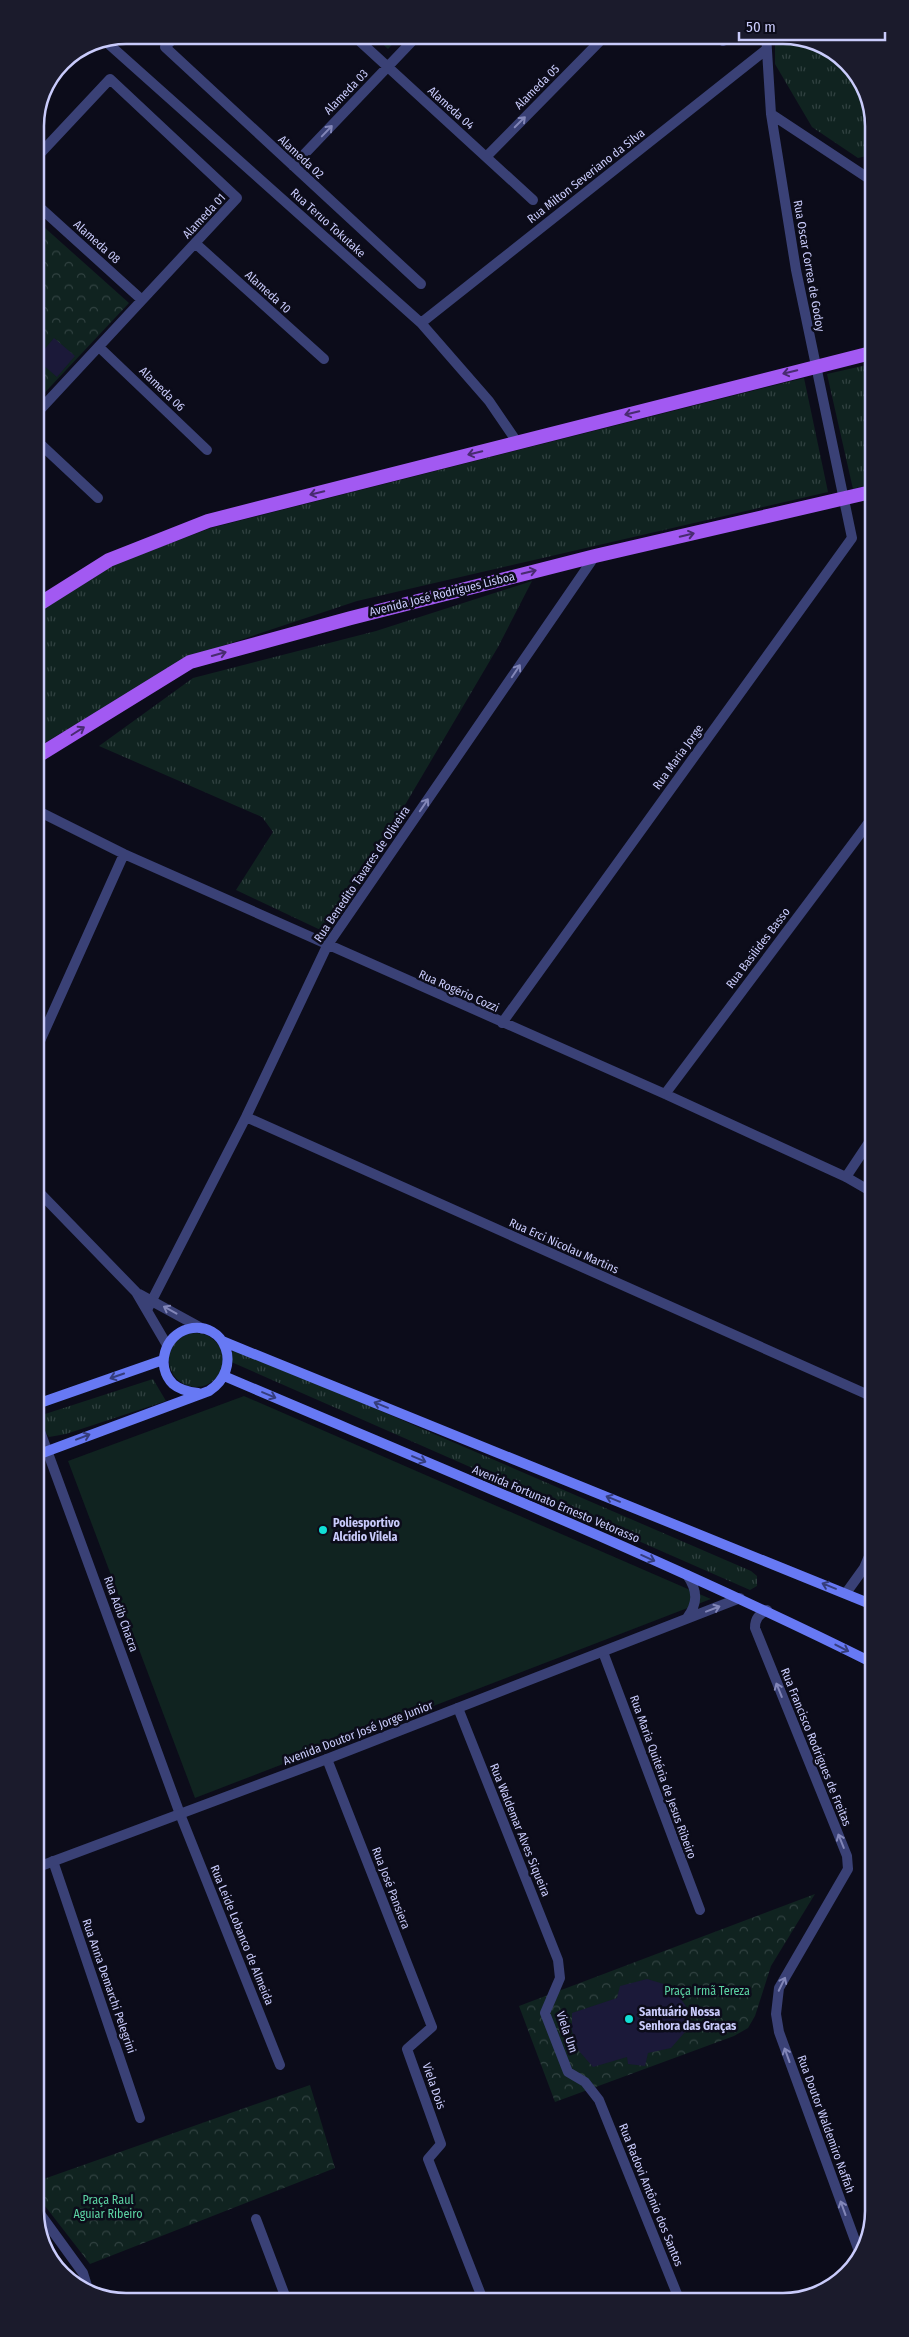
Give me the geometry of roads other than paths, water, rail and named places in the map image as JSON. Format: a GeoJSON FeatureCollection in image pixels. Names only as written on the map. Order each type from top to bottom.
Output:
{"type":"FeatureCollection","features":[{"type":"Feature","properties":{"kind":"main road"},"geometry":{"type":"LineString","coordinates":[[44,601],[109,560],[208,521],[865,354]]}},
{"type":"Feature","properties":{"kind":"main road","name":"Avenida José Rodrigues Lisboa"},"geometry":{"type":"LineString","coordinates":[[44,752],[190,662],[360,615],[595,556],[865,494]]}},
{"type":"Feature","properties":{"kind":"main road"},"geometry":{"type":"LineString","coordinates":[[44,1452],[209,1390],[224,1376],[228,1359],[222,1341],[214,1334],[203,1329],[189,1329],[176,1334],[167,1345],[163,1360],[166,1373],[173,1384],[185,1391],[198,1393]]}},
{"type":"Feature","properties":{"kind":"main road","name":"Avenida Fortunato Ernesto Vetorasso"},"geometry":{"type":"LineString","coordinates":[[222,1341],[865,1602]]}},
{"type":"Feature","properties":{"kind":"main road"},"geometry":{"type":"LineString","coordinates":[[44,1402],[163,1360]]}},
{"type":"Feature","properties":{"kind":"main road","name":"Avenida Fortunato Ernesto Vetorasso"},"geometry":{"type":"LineString","coordinates":[[224,1376],[740,1598],[865,1660]]}},
{"type":"Feature","properties":{"kind":"street","name":"Alameda 02"},"geometry":{"type":"LineString","coordinates":[[168,44],[165,47],[420,284]]}},
{"type":"Feature","properties":{"kind":"street","name":"Alameda 04"},"geometry":{"type":"LineString","coordinates":[[362,44],[533,200]]}},
{"type":"Feature","properties":{"kind":"street","name":"Alameda 03"},"geometry":{"type":"LineString","coordinates":[[293,166],[410,44]]}},
{"type":"Feature","properties":{"kind":"street","name":"Alameda 05"},"geometry":{"type":"LineString","coordinates":[[486,157],[597,44]]}},
{"type":"Feature","properties":{"kind":"street","name":"Rua Oscar Correa de Godoy"},"geometry":{"type":"LineString","coordinates":[[766,44],[770,114],[814,366],[842,500]]}},
{"type":"Feature","properties":{"kind":"street","name":"Rua Teruo Tokutake"},"geometry":{"type":"LineString","coordinates":[[109,45],[422,323],[489,401],[517,442]]}},
{"type":"Feature","properties":{"kind":"street","name":"Rua Milton Severiano da Silva"},"geometry":{"type":"LineString","coordinates":[[422,323],[766,49]]}},
{"type":"Feature","properties":{"kind":"street","name":"Alameda 01"},"geometry":{"type":"LineString","coordinates":[[44,149],[110,79],[237,198],[44,405]]}},
{"type":"Feature","properties":{"kind":"street"},"geometry":{"type":"LineString","coordinates":[[770,114],[865,177]]}},
{"type":"Feature","properties":{"kind":"street"},"geometry":{"type":"LineString","coordinates":[[857,172],[865,170]]}},
{"type":"Feature","properties":{"kind":"street","name":"Alameda 08"},"geometry":{"type":"LineString","coordinates":[[44,211],[142,300]]}},
{"type":"Feature","properties":{"kind":"street","name":"Alameda 10"},"geometry":{"type":"LineString","coordinates":[[195,243],[324,359]]}},
{"type":"Feature","properties":{"kind":"street","name":"Alameda 06"},"geometry":{"type":"LineString","coordinates":[[99,347],[207,450]]}},
{"type":"Feature","properties":{"kind":"street"},"geometry":{"type":"LineString","coordinates":[[44,447],[98,498]]}},
{"type":"Feature","properties":{"kind":"street","name":"Rua Maria Jorge"},"geometry":{"type":"LineString","coordinates":[[502,1023],[852,538],[842,500]]}},
{"type":"Feature","properties":{"kind":"street","name":"Rua Benedito Tavares de Oliveira"},"geometry":{"type":"LineString","coordinates":[[150,1305],[246,1117],[327,946],[595,556]]}},
{"type":"Feature","properties":{"kind":"street","name":"Rua Rogério Cozzi"},"geometry":{"type":"LineString","coordinates":[[44,814],[124,854],[327,946],[665,1094],[846,1177],[865,1188]]}},
{"type":"Feature","properties":{"kind":"street","name":"Rua Basilides Basso"},"geometry":{"type":"LineString","coordinates":[[665,1094],[865,827]]}},
{"type":"Feature","properties":{"kind":"street"},"geometry":{"type":"LineString","coordinates":[[44,1032],[124,854]]}},
{"type":"Feature","properties":{"kind":"street","name":"Rua Erci Nicolau Martins"},"geometry":{"type":"LineString","coordinates":[[246,1117],[865,1392]]}},
{"type":"Feature","properties":{"kind":"street"},"geometry":{"type":"LineString","coordinates":[[846,1177],[865,1148]]}},
{"type":"Feature","properties":{"kind":"street"},"geometry":{"type":"LineString","coordinates":[[44,1199],[150,1305],[203,1329]]}},
{"type":"Feature","properties":{"kind":"street"},"geometry":{"type":"LineString","coordinates":[[150,1305],[167,1345]]}},
{"type":"Feature","properties":{"kind":"street","name":"Rua Adib Chacra"},"geometry":{"type":"LineString","coordinates":[[44,1440],[180,1814]]}},
{"type":"Feature","properties":{"kind":"street"},"geometry":{"type":"LineString","coordinates":[[846,1593],[865,1566]]}},
{"type":"Feature","properties":{"kind":"street"},"geometry":{"type":"LineString","coordinates":[[686,1575],[693,1583],[697,1596],[695,1607],[686,1619]]}},
{"type":"Feature","properties":{"kind":"street","name":"Avenida Doutor José Jorge Junior"},"geometry":{"type":"LineString","coordinates":[[44,1865],[326,1759],[740,1598]]}},
{"type":"Feature","properties":{"kind":"street","name":"Rua Francisco Rodrigues de Freitas"},"geometry":{"type":"LineString","coordinates":[[767,1610],[759,1615],[755,1621],[755,1628],[847,1856],[848,1869],[779,1988],[776,2014],[779,2032]]}},
{"type":"Feature","properties":{"kind":"street","name":"Rua Maria Quitéria de Jesus Ribeiro"},"geometry":{"type":"LineString","coordinates":[[603,1652],[700,1910]]}},
{"type":"Feature","properties":{"kind":"street","name":"Rua Waldemar Alves Siqueira"},"geometry":{"type":"LineString","coordinates":[[458,1708],[558,1960]]}},
{"type":"Feature","properties":{"kind":"street","name":"Rua José Pansiera"},"geometry":{"type":"LineString","coordinates":[[326,1759],[432,2027]]}},
{"type":"Feature","properties":{"kind":"street","name":"Rua Leide Lobanco de Almeida"},"geometry":{"type":"LineString","coordinates":[[180,1814],[280,2065]]}},
{"type":"Feature","properties":{"kind":"street","name":"Rua Anna Demarchi Pelegrini"},"geometry":{"type":"LineString","coordinates":[[53,1861],[140,2118]]}},
{"type":"Feature","properties":{"kind":"street","name":"Viela Um"},"geometry":{"type":"LineString","coordinates":[[558,1960],[560,1978],[546,2013],[568,2072],[585,2082],[600,2100]]}},
{"type":"Feature","properties":{"kind":"street","name":"Viela Dois"},"geometry":{"type":"LineString","coordinates":[[432,2027],[407,2049],[441,2144],[428,2159],[479,2293]]}},
{"type":"Feature","properties":{"kind":"street","name":"Rua Doutor Waldemiro Naffah"},"geometry":{"type":"LineString","coordinates":[[779,2032],[857,2246]]}},
{"type":"Feature","properties":{"kind":"street","name":"Rua Radovi Antônio dos Santos"},"geometry":{"type":"LineString","coordinates":[[600,2100],[678,2293]]}},
{"type":"Feature","properties":{"kind":"street"},"geometry":{"type":"LineString","coordinates":[[44,2219],[83,2273],[86,2283]]}},
{"type":"Feature","properties":{"kind":"street"},"geometry":{"type":"LineString","coordinates":[[256,2219],[283,2293]]}},
{"type":"Feature","properties":{"kind":"place","name":"Poliesportivo Alcídio Vilela"},"geometry":{"type":"Point","coordinates":[323,1530]}},
{"type":"Feature","properties":{"kind":"place","name":"Santuário Nossa Senhora das Graças"},"geometry":{"type":"Point","coordinates":[629,2019]}},
{"type":"Feature","properties":{"kind":"park label","name":"Praça Irmã Tereza"},"geometry":{"type":"Point","coordinates":[707,1991]}},
{"type":"Feature","properties":{"kind":"park label","name":"Praça Raul Aguiar Ribeiro"},"geometry":{"type":"Point","coordinates":[108,2207]}}]}
